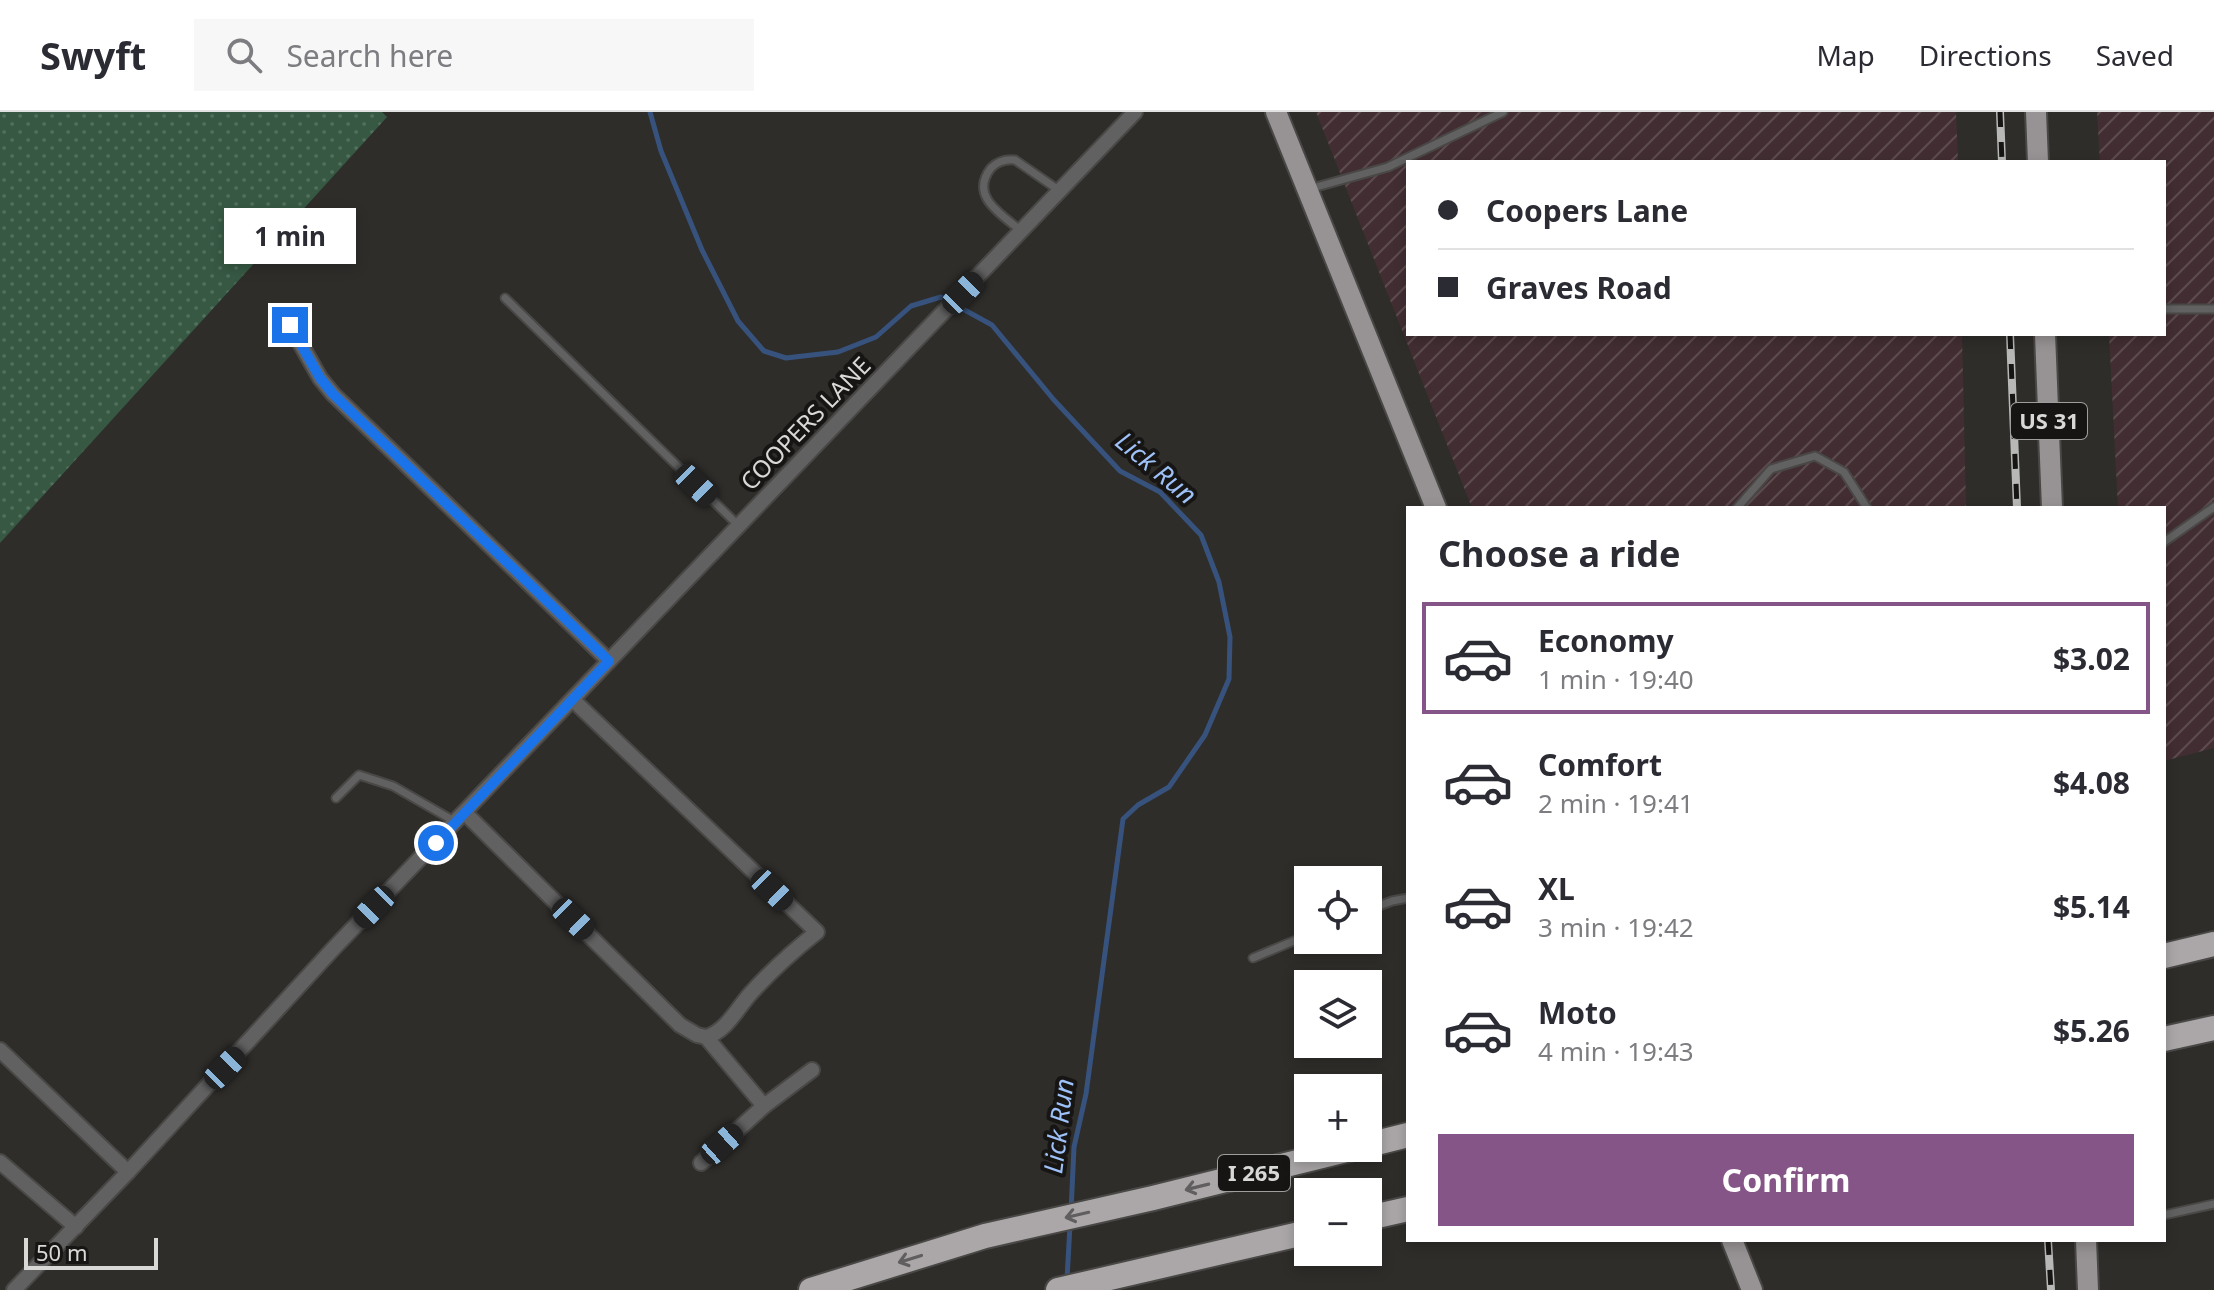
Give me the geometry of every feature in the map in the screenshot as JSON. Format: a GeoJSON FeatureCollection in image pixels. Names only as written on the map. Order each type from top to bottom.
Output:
{"type":"FeatureCollection","features":[{"type":"Feature","properties":{"kind":"highway"},"geometry":{"type":"LineString","coordinates":[[2166,956],[2212,944]]}},
{"type":"Feature","properties":{"kind":"highway"},"geometry":{"type":"LineString","coordinates":[[2166,1039],[2212,1029]]}},
{"type":"Feature","properties":{"kind":"highway"},"geometry":{"type":"LineString","coordinates":[[1382,1142],[1406,1136]]}},
{"type":"Feature","properties":{"kind":"highway","name":"I 265"},"geometry":{"type":"LineString","coordinates":[[811,1290],[985,1236],[1298,1162]]}},
{"type":"Feature","properties":{"kind":"highway"},"geometry":{"type":"LineString","coordinates":[[1382,1215],[1406,1209]]}},
{"type":"Feature","properties":{"kind":"highway"},"geometry":{"type":"LineString","coordinates":[[1058,1290],[1294,1235]]}},
{"type":"Feature","properties":{"kind":"main road"},"geometry":{"type":"LineString","coordinates":[[1276,112],[1435,506]]}},
{"type":"Feature","properties":{"kind":"main road"},"geometry":{"type":"LineString","coordinates":[[2036,112],[2038,160]]}},
{"type":"Feature","properties":{"kind":"main road","name":"US 31"},"geometry":{"type":"LineString","coordinates":[[2045,336],[2052,506]]}},
{"type":"Feature","properties":{"kind":"main road"},"geometry":{"type":"LineString","coordinates":[[1733,1242],[1752,1290]]}},
{"type":"Feature","properties":{"kind":"main road"},"geometry":{"type":"LineString","coordinates":[[2086,1242],[2088,1290]]}},
{"type":"Feature","properties":{"kind":"street","name":"COOPERS LANE"},"geometry":{"type":"LineString","coordinates":[[14,1290],[128,1172],[333,949],[1135,112]]}},
{"type":"Feature","properties":{"kind":"street"},"geometry":{"type":"LineString","coordinates":[[290,325],[320,378],[333,394],[609,661]]}},
{"type":"Feature","properties":{"kind":"street"},"geometry":{"type":"LineString","coordinates":[[460,818],[680,1025],[697,1035],[712,1036],[780,964],[817,932],[573,700]]}},
{"type":"Feature","properties":{"kind":"street"},"geometry":{"type":"LineString","coordinates":[[706,1037],[764,1106]]}},
{"type":"Feature","properties":{"kind":"street"},"geometry":{"type":"LineString","coordinates":[[0,1050],[128,1172]]}},
{"type":"Feature","properties":{"kind":"street"},"geometry":{"type":"LineString","coordinates":[[701,1163],[764,1106],[812,1070]]}},
{"type":"Feature","properties":{"kind":"street"},"geometry":{"type":"LineString","coordinates":[[0,1162],[76,1227]]}},
{"type":"Feature","properties":{"kind":"lane"},"geometry":{"type":"LineString","coordinates":[[1307,190],[1388,167],[1503,112]]}},
{"type":"Feature","properties":{"kind":"lane"},"geometry":{"type":"LineString","coordinates":[[1022,231],[992,205],[984,193],[983,180],[994,164],[1006,159],[1015,160],[1060,191]]}},
{"type":"Feature","properties":{"kind":"lane"},"geometry":{"type":"LineString","coordinates":[[505,298],[739,526]]}},
{"type":"Feature","properties":{"kind":"lane"},"geometry":{"type":"LineString","coordinates":[[2166,309],[2214,309]]}},
{"type":"Feature","properties":{"kind":"lane"},"geometry":{"type":"LineString","coordinates":[[1739,506],[1771,469],[1815,456],[1844,472],[1866,506]]}},
{"type":"Feature","properties":{"kind":"lane"},"geometry":{"type":"LineString","coordinates":[[2166,541],[2214,507]]}},
{"type":"Feature","properties":{"kind":"lane"},"geometry":{"type":"LineString","coordinates":[[336,798],[359,775],[393,786],[460,818]]}},
{"type":"Feature","properties":{"kind":"lane"},"geometry":{"type":"LineString","coordinates":[[1382,905],[1406,898]]}},
{"type":"Feature","properties":{"kind":"lane"},"geometry":{"type":"LineString","coordinates":[[1253,958],[1294,941]]}},
{"type":"Feature","properties":{"kind":"lane"},"geometry":{"type":"LineString","coordinates":[[2166,1215],[2214,1204]]}},
{"type":"Feature","properties":{"kind":"shaded area"},"geometry":{"type":"Polygon","coordinates":[[[1316,112],[1956,112],[1958,160],[1406,160],[1406,336],[1962,336],[1966,506],[1471,506],[1316,112]]]}},
{"type":"Feature","properties":{"kind":"shaded area"},"geometry":{"type":"Polygon","coordinates":[[[2097,112],[2214,112],[2214,748],[2166,760],[2166,506],[2118,506],[2109,336],[2166,336],[2166,160],[2100,160],[2097,112]]]}},
{"type":"Feature","properties":{"kind":"green space"},"geometry":{"type":"Polygon","coordinates":[[[0,112],[382,112],[387,117],[0,543],[0,112]]]}},
{"type":"Feature","properties":{"kind":"waterway","name":"Lick Run"},"geometry":{"type":"LineString","coordinates":[[650,112],[661,151],[702,250],[738,321],[764,351],[786,358],[838,352],[876,337],[911,306],[941,297],[992,325],[1054,400],[1120,471],[1160,492],[1201,535],[1219,582],[1230,637],[1229,679],[1205,735],[1169,787],[1138,805],[1123,819],[1086,1094],[1074,1147],[1071,1211]]}},
{"type":"Feature","properties":{"kind":"waterway","name":"Lick Run"},"geometry":{"type":"LineString","coordinates":[[1067,1279],[1070,1225]]}},
{"type":"Feature","properties":{"kind":"railway"},"geometry":{"type":"LineString","coordinates":[[2000,112],[2002,160]]}},
{"type":"Feature","properties":{"kind":"railway"},"geometry":{"type":"LineString","coordinates":[[2010,336],[2017,506]]}},
{"type":"Feature","properties":{"kind":"railway"},"geometry":{"type":"LineString","coordinates":[[2048,1242],[2051,1290]]}},
{"type":"Feature","properties":{"kind":"route"},"geometry":{"type":"LineString","coordinates":[[290,325],[320,378],[333,394],[609,661],[436,843]]}}]}
